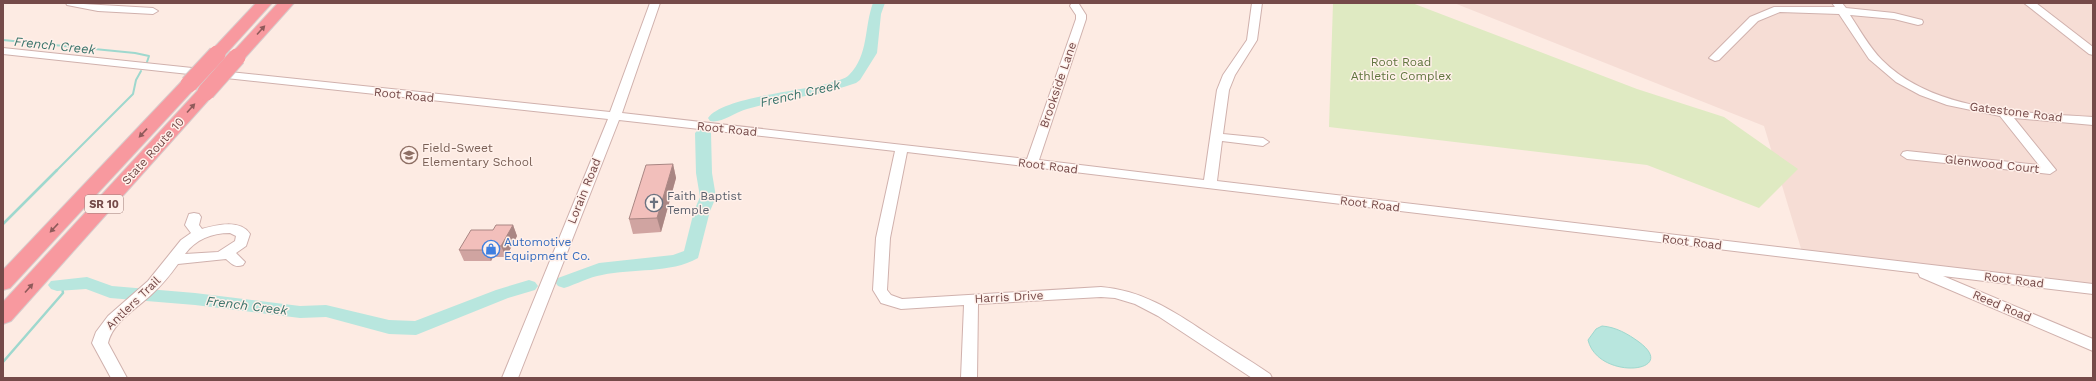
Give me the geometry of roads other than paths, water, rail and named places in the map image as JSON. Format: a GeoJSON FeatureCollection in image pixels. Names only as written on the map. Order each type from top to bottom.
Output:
{"type":"FeatureCollection","features":[{"type":"Feature","properties":{"kind":"highway","name":"State Route 10"},"geometry":{"type":"LineString","coordinates":[[3,316],[197,88],[217,54],[264,3]]}},
{"type":"Feature","properties":{"kind":"highway","name":"State Route 10"},"geometry":{"type":"LineString","coordinates":[[3,283],[197,88],[237,57],[286,3]]}},
{"type":"Feature","properties":{"kind":"street"},"geometry":{"type":"LineString","coordinates":[[71,3],[98,8],[153,11]]}},
{"type":"Feature","properties":{"kind":"street","name":"Lorain Road"},"geometry":{"type":"LineString","coordinates":[[510,378],[614,118],[655,3]]}},
{"type":"Feature","properties":{"kind":"street"},"geometry":{"type":"LineString","coordinates":[[1210,185],[1224,85],[1232,70],[1248,49],[1252,40],[1257,3]]}},
{"type":"Feature","properties":{"kind":"street"},"geometry":{"type":"LineString","coordinates":[[2029,3],[2093,52]]}},
{"type":"Feature","properties":{"kind":"street","name":"Brookside Lane"},"geometry":{"type":"LineString","coordinates":[[1031,164],[1081,19],[1081,15],[1076,6]]}},
{"type":"Feature","properties":{"kind":"street"},"geometry":{"type":"LineString","coordinates":[[1715,58],[1754,19],[1764,13],[1778,9],[1840,7],[1918,22]]}},
{"type":"Feature","properties":{"kind":"street","name":"Gatestone Road"},"geometry":{"type":"LineString","coordinates":[[1840,7],[1877,60],[1901,80],[1920,90],[1950,101],[2003,112],[2093,121]]}},
{"type":"Feature","properties":{"kind":"street","name":"Root Road"},"geometry":{"type":"LineString","coordinates":[[3,51],[902,148],[2093,289]]}},
{"type":"Feature","properties":{"kind":"street","name":"Glenwood Court"},"geometry":{"type":"LineString","coordinates":[[1906,155],[2050,170],[2003,112]]}},
{"type":"Feature","properties":{"kind":"street"},"geometry":{"type":"LineString","coordinates":[[1217,137],[1263,142]]}},
{"type":"Feature","properties":{"kind":"street","name":"Harris Drive"},"geometry":{"type":"LineString","coordinates":[[902,148],[883,238],[881,293],[889,300],[901,304],[1101,292],[1129,296],[1158,309],[1264,378]]}},
{"type":"Feature","properties":{"kind":"street"},"geometry":{"type":"LineString","coordinates":[[173,260],[212,258],[228,253],[241,243],[243,234],[240,231],[215,230],[199,234],[192,225],[194,217]]}},
{"type":"Feature","properties":{"kind":"street","name":"Antlers Trail"},"geometry":{"type":"LineString","coordinates":[[119,378],[100,343],[102,333],[154,285],[186,244],[199,234]]}},
{"type":"Feature","properties":{"kind":"street"},"geometry":{"type":"LineString","coordinates":[[228,253],[238,262]]}},
{"type":"Feature","properties":{"kind":"street","name":"Reed Road"},"geometry":{"type":"LineString","coordinates":[[1910,268],[2093,345]]}},
{"type":"Feature","properties":{"kind":"street"},"geometry":{"type":"LineString","coordinates":[[969,378],[971,300]]}},
{"type":"Feature","properties":{"kind":"water"},"geometry":{"type":"Polygon","coordinates":[[[1602,326],[1622,331],[1631,336],[1649,352],[1650,361],[1644,366],[1633,368],[1620,367],[1606,362],[1595,353],[1588,340],[1596,329],[1602,326]]]}},
{"type":"Feature","properties":{"kind":"waterway","name":"French Creek"},"geometry":{"type":"LineString","coordinates":[[715,118],[732,108],[816,91],[851,80],[855,77],[870,53],[875,14],[879,3]]}},
{"type":"Feature","properties":{"kind":"waterway","name":"French Creek"},"geometry":{"type":"LineString","coordinates":[[3,40],[135,53],[149,56],[147,62]]}},
{"type":"Feature","properties":{"kind":"waterway","name":"French Creek"},"geometry":{"type":"LineString","coordinates":[[3,224],[133,94],[136,80],[141,71]]}},
{"type":"Feature","properties":{"kind":"waterway","name":"French Creek"},"geometry":{"type":"LineString","coordinates":[[564,282],[599,269],[673,261],[685,258],[692,254],[702,211],[708,197],[704,173],[703,133]]}},
{"type":"Feature","properties":{"kind":"waterway","name":"French Creek"},"geometry":{"type":"LineString","coordinates":[[57,285],[87,283],[110,292],[195,299],[300,312],[326,311],[389,327],[416,328],[502,294],[529,286]]}},
{"type":"Feature","properties":{"kind":"waterway","name":"French Creek"},"geometry":{"type":"LineString","coordinates":[[3,362],[63,293],[62,287],[57,285]]}},
{"type":"Feature","properties":{"kind":"place","name":"Field-Sweet Elementary School"},"geometry":{"type":"Point","coordinates":[409,155]}},
{"type":"Feature","properties":{"kind":"place","name":"Faith Baptist Temple"},"geometry":{"type":"Point","coordinates":[654,203]}},
{"type":"Feature","properties":{"kind":"place","name":"Automotive Equipment Co."},"geometry":{"type":"Point","coordinates":[491,249]}},
{"type":"Feature","properties":{"kind":"park label","name":"Root Road Athletic Complex"},"geometry":{"type":"Point","coordinates":[1401,69]}}]}
